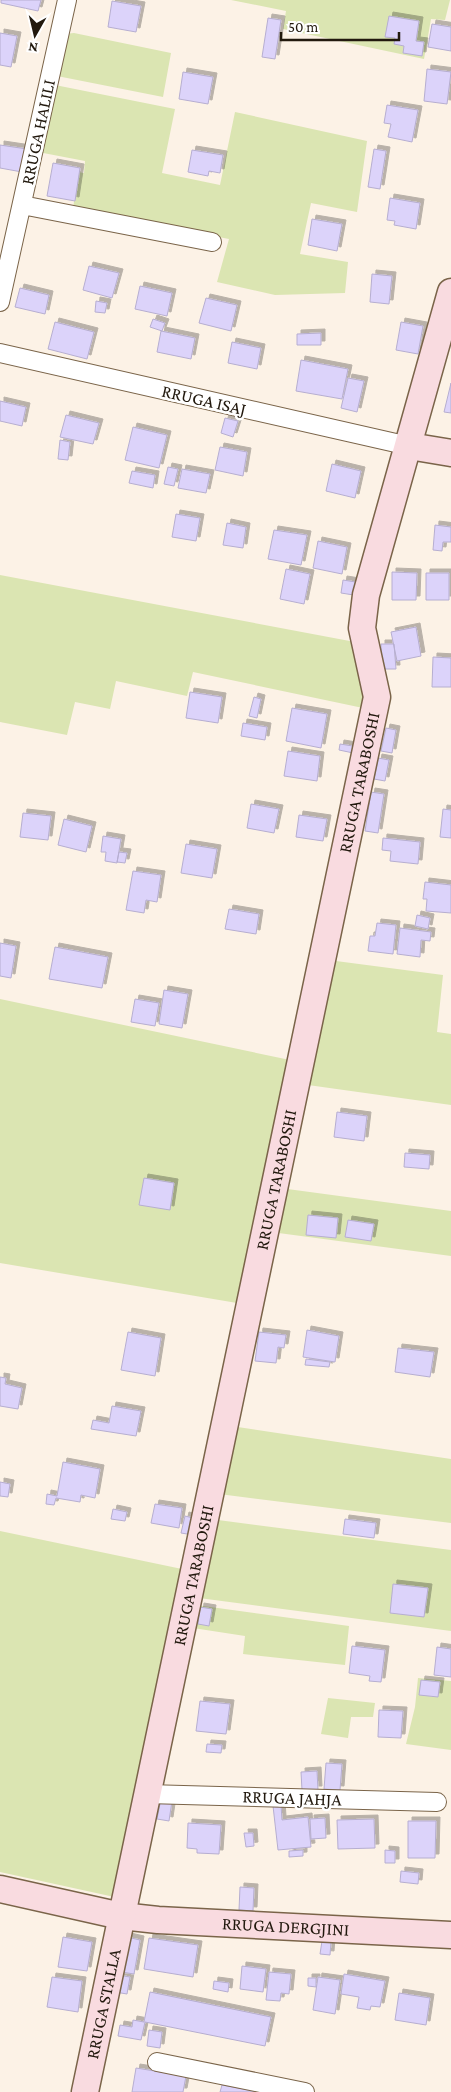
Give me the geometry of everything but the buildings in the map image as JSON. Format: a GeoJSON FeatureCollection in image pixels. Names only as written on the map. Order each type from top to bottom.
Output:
{"type":"FeatureCollection","features":[{"type":"Feature","properties":{"kind":"street","name":"RRUGA HALILI"},"geometry":{"type":"LineString","coordinates":[[0,302],[67,0]]}},
{"type":"Feature","properties":{"kind":"street","name":"RRUGA HALILI"},"geometry":{"type":"LineString","coordinates":[[22,205],[212,242]]}},
{"type":"Feature","properties":{"kind":"street","name":"RRUGA TARABOSHI"},"geometry":{"type":"LineString","coordinates":[[121,1916],[377,697],[362,628],[366,595],[451,292]]}},
{"type":"Feature","properties":{"kind":"street","name":"RRUGA ISAJ"},"geometry":{"type":"LineString","coordinates":[[0,353],[409,446]]}},
{"type":"Feature","properties":{"kind":"street"},"geometry":{"type":"LineString","coordinates":[[409,446],[451,453]]}},
{"type":"Feature","properties":{"kind":"street","name":"RRUGA JAHJA"},"geometry":{"type":"LineString","coordinates":[[147,1794],[437,1802]]}},
{"type":"Feature","properties":{"kind":"street","name":"RRUGA DERGJINI"},"geometry":{"type":"LineString","coordinates":[[0,1889],[121,1916],[158,1920],[451,1936]]}},
{"type":"Feature","properties":{"kind":"street","name":"RRUGA STALLA"},"geometry":{"type":"LineString","coordinates":[[85,2092],[121,1916]]}},
{"type":"Feature","properties":{"kind":"street"},"geometry":{"type":"LineString","coordinates":[[157,2062],[305,2092]]}},
{"type":"Feature","properties":{"kind":"green space"},"geometry":{"type":"Polygon","coordinates":[[[231,0],[450,0],[445,20],[431,19],[424,59],[283,29],[286,11],[231,0]]]}},
{"type":"Feature","properties":{"kind":"green space"},"geometry":{"type":"Polygon","coordinates":[[[74,33],[171,53],[163,97],[57,76],[64,34],[74,33]]]}},
{"type":"Feature","properties":{"kind":"green space"},"geometry":{"type":"Polygon","coordinates":[[[55,85],[175,109],[162,173],[220,185],[235,112],[367,141],[357,212],[311,203],[300,254],[348,262],[345,293],[275,295],[217,282],[229,239],[73,209],[78,172],[84,173],[85,161],[38,152],[55,85]]]}},
{"type":"Feature","properties":{"kind":"green space"},"geometry":{"type":"Polygon","coordinates":[[[0,575],[355,642],[366,685],[363,708],[193,672],[187,696],[116,681],[110,709],[75,702],[67,735],[0,722],[0,575]]]}},
{"type":"Feature","properties":{"kind":"green space"},"geometry":{"type":"Polygon","coordinates":[[[336,961],[443,975],[437,1032],[451,1034],[451,1105],[308,1085],[336,961]]]}},
{"type":"Feature","properties":{"kind":"green space"},"geometry":{"type":"Polygon","coordinates":[[[0,999],[290,1060],[276,1134],[237,1303],[0,1263],[0,999]]]}},
{"type":"Feature","properties":{"kind":"green space"},"geometry":{"type":"Polygon","coordinates":[[[280,1188],[451,1211],[451,1256],[271,1232],[280,1188]]]}},
{"type":"Feature","properties":{"kind":"green space"},"geometry":{"type":"Polygon","coordinates":[[[231,1426],[451,1459],[451,1523],[219,1494],[231,1426]]]}},
{"type":"Feature","properties":{"kind":"green space"},"geometry":{"type":"Polygon","coordinates":[[[218,1520],[451,1550],[451,1631],[199,1598],[218,1520]]]}},
{"type":"Feature","properties":{"kind":"green space"},"geometry":{"type":"Polygon","coordinates":[[[0,1531],[182,1569],[119,1898],[0,1872],[0,1531]]]}},
{"type":"Feature","properties":{"kind":"green space"},"geometry":{"type":"Polygon","coordinates":[[[196,1605],[349,1626],[345,1665],[243,1654],[245,1636],[193,1628],[196,1605]]]}},
{"type":"Feature","properties":{"kind":"green space"},"geometry":{"type":"Polygon","coordinates":[[[418,1678],[451,1681],[451,1750],[406,1744],[415,1707],[418,1678]]]}},
{"type":"Feature","properties":{"kind":"green space"},"geometry":{"type":"Polygon","coordinates":[[[328,1698],[375,1703],[373,1717],[351,1717],[348,1738],[321,1734],[328,1698]]]}}]}
